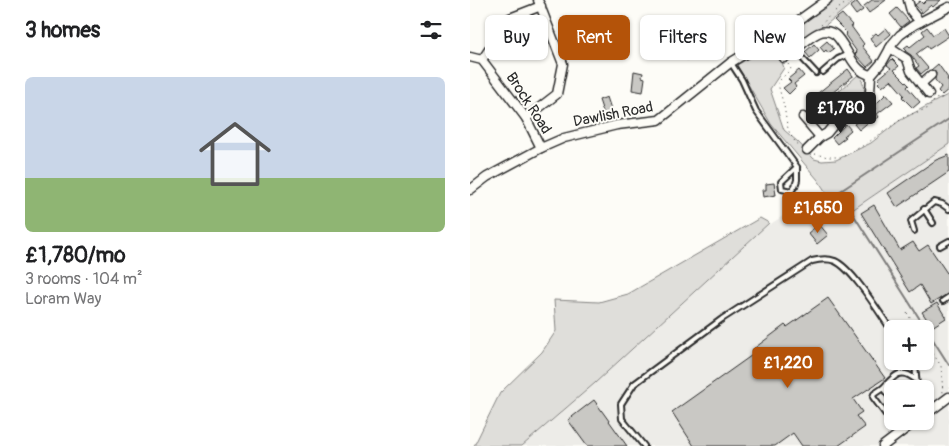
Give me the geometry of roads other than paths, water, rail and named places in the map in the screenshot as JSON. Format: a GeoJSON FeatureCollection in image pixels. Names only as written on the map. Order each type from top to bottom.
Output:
{"type":"FeatureCollection","features":[{"type":"Feature","properties":{"kind":"street","name":"Dawlish Road"},"geometry":{"type":"LineString","coordinates":[[472,185],[564,138],[607,127],[660,120],[730,63],[795,23],[827,0]]}},
{"type":"Feature","properties":{"kind":"street"},"geometry":{"type":"LineString","coordinates":[[908,0],[911,11],[920,22]]}},
{"type":"Feature","properties":{"kind":"street"},"geometry":{"type":"LineString","coordinates":[[470,56],[482,60],[510,18],[540,3],[563,64],[558,94],[526,118]]}},
{"type":"Feature","properties":{"kind":"street"},"geometry":{"type":"LineString","coordinates":[[807,150],[827,133],[839,119],[854,112],[866,101],[870,93],[871,74],[883,61],[896,39],[906,30],[920,22],[948,10]]}},
{"type":"Feature","properties":{"kind":"street"},"geometry":{"type":"LineString","coordinates":[[804,44],[819,32],[833,33],[843,43],[852,61],[860,70],[871,74]]}},
{"type":"Feature","properties":{"kind":"street"},"geometry":{"type":"LineString","coordinates":[[890,48],[907,59],[911,71],[929,94]]}},
{"type":"Feature","properties":{"kind":"street","name":"Brock Road"},"geometry":{"type":"LineString","coordinates":[[482,60],[526,118],[542,148]]}},
{"type":"Feature","properties":{"kind":"street"},"geometry":{"type":"LineString","coordinates":[[921,84],[930,75]]}},
{"type":"Feature","properties":{"kind":"street"},"geometry":{"type":"LineString","coordinates":[[803,118],[820,137]]}},
{"type":"Feature","properties":{"kind":"street"},"geometry":{"type":"LineString","coordinates":[[934,409],[947,399]]}},
{"type":"Feature","properties":{"kind":"street"},"geometry":{"type":"LineString","coordinates":[[883,446],[904,430]]}},
{"type":"Feature","properties":{"kind":"lane"},"geometry":{"type":"LineString","coordinates":[[823,72],[838,59],[848,54]]}},
{"type":"Feature","properties":{"kind":"lane"},"geometry":{"type":"LineString","coordinates":[[804,60],[816,73]]}},
{"type":"Feature","properties":{"kind":"lane"},"geometry":{"type":"LineString","coordinates":[[730,63],[742,80],[756,110],[797,167],[795,186],[790,191],[782,189],[781,182],[797,167]]}},
{"type":"Feature","properties":{"kind":"lane"},"geometry":{"type":"LineString","coordinates":[[914,231],[911,221],[934,202],[942,204],[949,209]]}},
{"type":"Feature","properties":{"kind":"lane"},"geometry":{"type":"LineString","coordinates":[[924,209],[933,224]]}},
{"type":"Feature","properties":{"kind":"lane"},"geometry":{"type":"LineString","coordinates":[[940,246],[949,241]]}},
{"type":"Feature","properties":{"kind":"lane"},"geometry":{"type":"LineString","coordinates":[[644,446],[622,419],[621,404],[634,384],[722,319],[812,260],[823,258],[836,262],[847,269],[884,321]]}},
{"type":"Feature","properties":{"kind":"lane"},"geometry":{"type":"LineString","coordinates":[[943,301],[949,297]]}},
{"type":"Feature","properties":{"kind":"lane"},"geometry":{"type":"LineString","coordinates":[[915,379],[916,370]]}},
{"type":"Feature","properties":{"kind":"lane"},"geometry":{"type":"LineString","coordinates":[[884,412],[873,397],[874,394],[900,373],[907,372],[915,379]]}},
{"type":"Feature","properties":{"kind":"waterway"},"geometry":{"type":"LineString","coordinates":[[949,119],[839,192],[949,365]]}}]}
